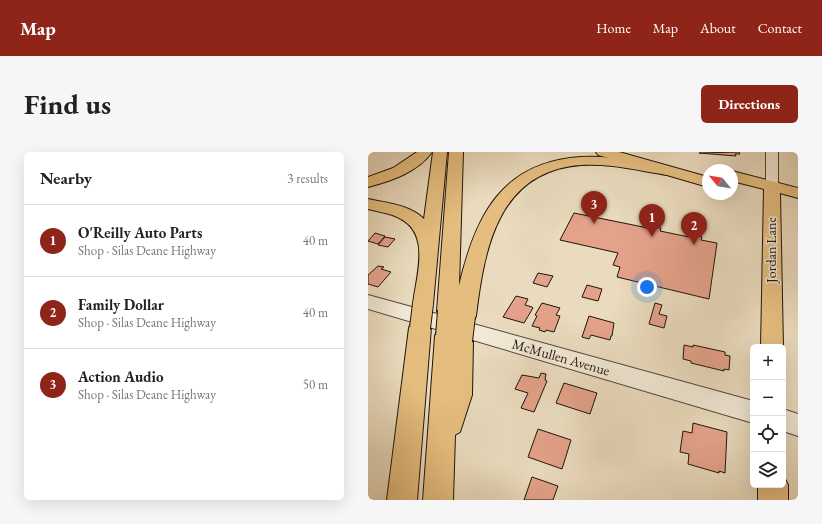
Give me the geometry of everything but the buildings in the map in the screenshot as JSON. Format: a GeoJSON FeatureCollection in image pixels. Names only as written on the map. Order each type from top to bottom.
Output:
{"type":"FeatureCollection","features":[{"type":"Feature","properties":{"kind":"main road"},"geometry":{"type":"LineString","coordinates":[[368,182],[398,172],[410,165],[425,152]]}},
{"type":"Feature","properties":{"kind":"main road"},"geometry":{"type":"LineString","coordinates":[[402,500],[440,152]]}},
{"type":"Feature","properties":{"kind":"main road"},"geometry":{"type":"LineString","coordinates":[[438,500],[440,467],[459,394],[454,338],[456,313],[456,152]]}},
{"type":"Feature","properties":{"kind":"main road"},"geometry":{"type":"LineString","coordinates":[[603,152],[665,164],[702,169]]}},
{"type":"Feature","properties":{"kind":"main road"},"geometry":{"type":"LineString","coordinates":[[641,152],[702,179]]}},
{"type":"Feature","properties":{"kind":"main road"},"geometry":{"type":"LineString","coordinates":[[648,152],[665,164]]}},
{"type":"Feature","properties":{"kind":"main road"},"geometry":{"type":"LineString","coordinates":[[456,313],[484,232],[498,203],[516,184],[528,176],[548,168],[581,161],[665,164]]}},
{"type":"Feature","properties":{"kind":"main road"},"geometry":{"type":"LineString","coordinates":[[738,179],[798,206]]}},
{"type":"Feature","properties":{"kind":"main road"},"geometry":{"type":"LineString","coordinates":[[738,189],[772,193],[798,193]]}},
{"type":"Feature","properties":{"kind":"main road","name":"Jordan Lane"},"geometry":{"type":"LineString","coordinates":[[772,193],[772,344]]}},
{"type":"Feature","properties":{"kind":"main road"},"geometry":{"type":"LineString","coordinates":[[368,204],[413,217],[425,231],[430,246]]}},
{"type":"Feature","properties":{"kind":"main road"},"geometry":{"type":"LineString","coordinates":[[773,488],[773,500]]}},
{"type":"Feature","properties":{"kind":"street","name":"Jordan Lane"},"geometry":{"type":"LineString","coordinates":[[772,152],[772,193]]}},
{"type":"Feature","properties":{"kind":"street","name":"McMullen Avenue"},"geometry":{"type":"LineString","coordinates":[[368,302],[750,411]]}},
{"type":"Feature","properties":{"kind":"street"},"geometry":{"type":"LineString","coordinates":[[786,421],[798,425]]}},
{"type":"Feature","properties":{"kind":"place","name":"Action Audio"},"geometry":{"type":"Point","coordinates":[594,224]}},
{"type":"Feature","properties":{"kind":"place","name":"O'Reilly Auto Parts"},"geometry":{"type":"Point","coordinates":[652,237]}},
{"type":"Feature","properties":{"kind":"place","name":"Family Dollar"},"geometry":{"type":"Point","coordinates":[694,245]}}]}
